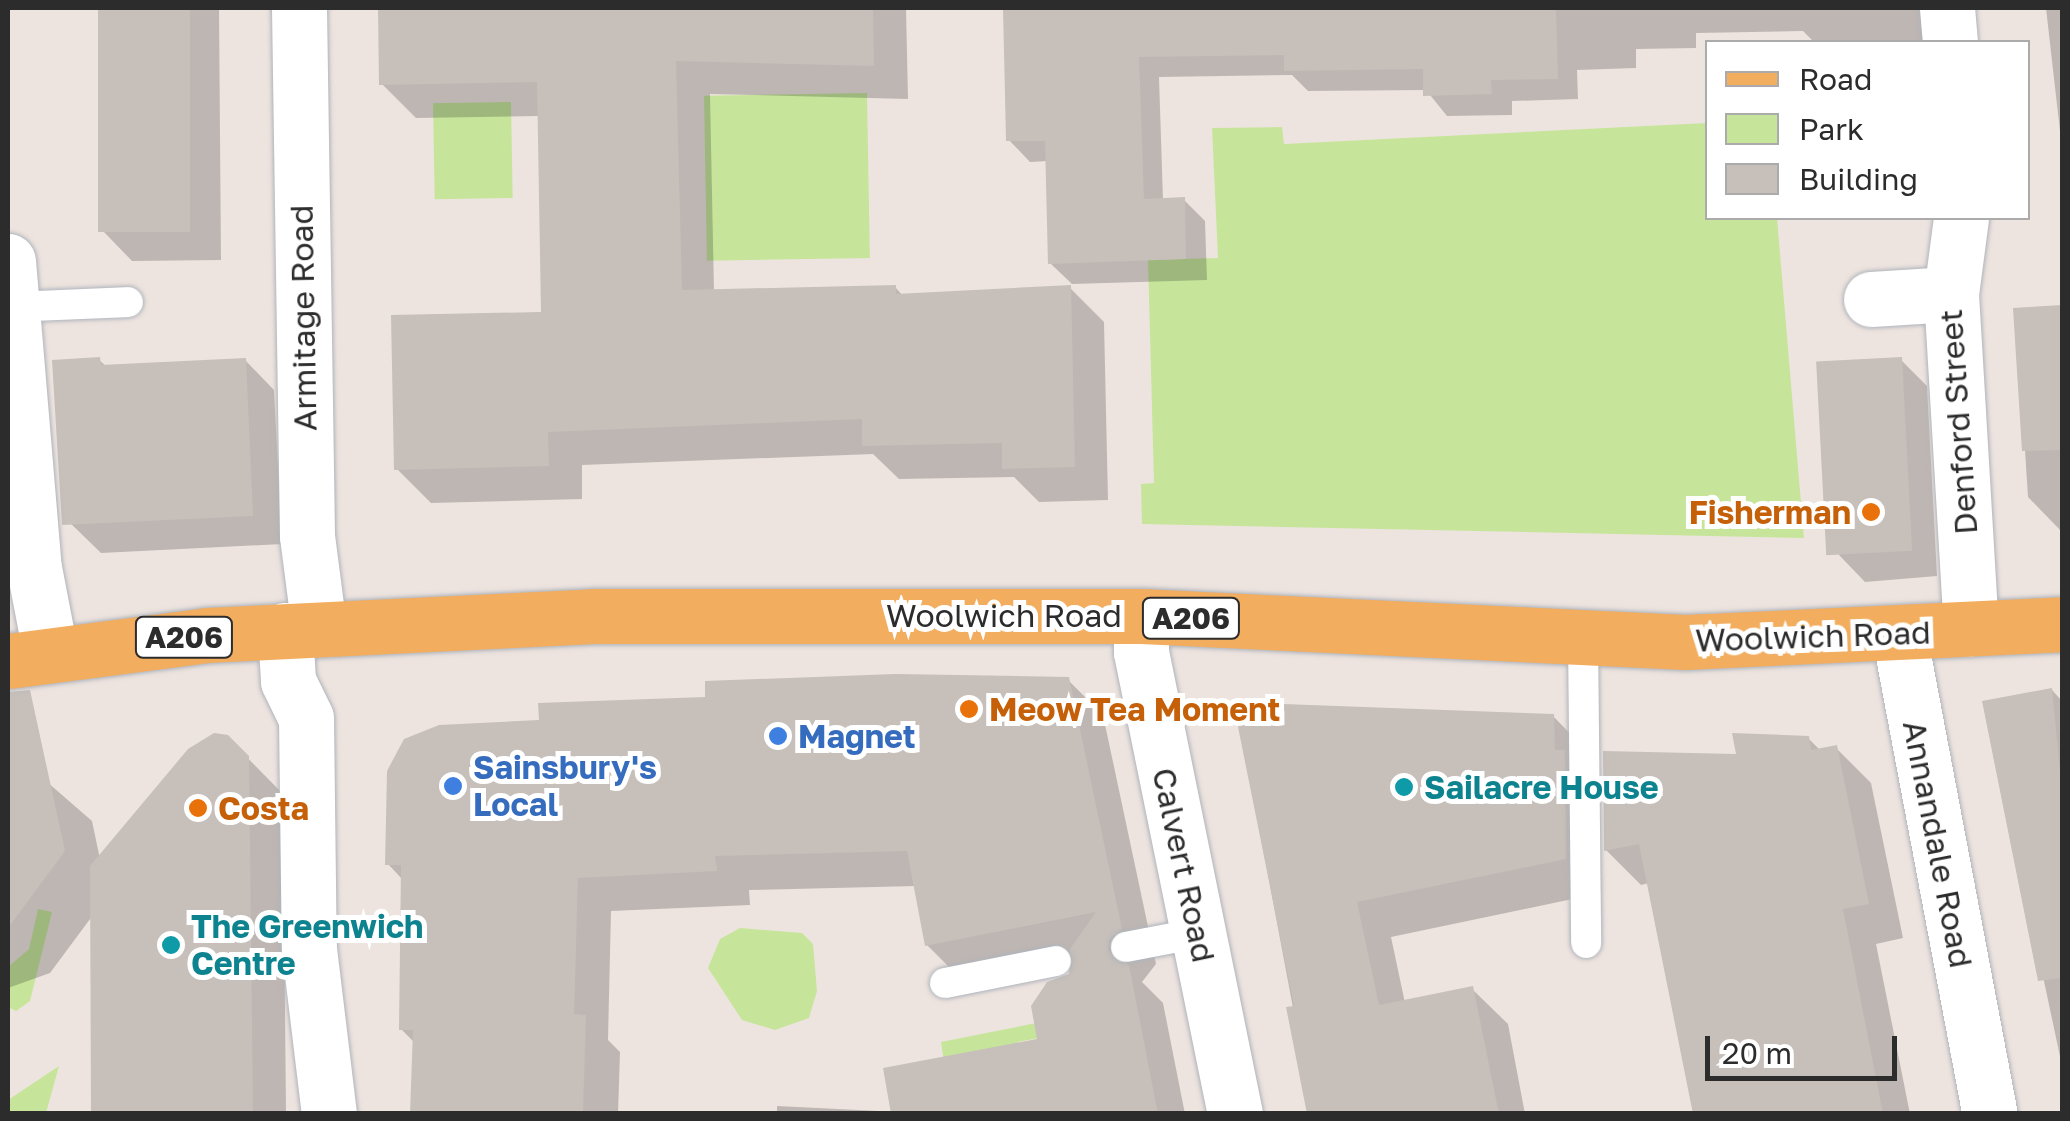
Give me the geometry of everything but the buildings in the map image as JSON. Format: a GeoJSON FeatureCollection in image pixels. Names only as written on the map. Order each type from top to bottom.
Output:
{"type":"FeatureCollection","features":[{"type":"Feature","properties":{"kind":"main road","name":"Woolwich Road"},"geometry":{"type":"LineString","coordinates":[[29,656],[302,629],[594,616],[1142,616],[1685,642],[2062,624]]}},
{"type":"Feature","properties":{"kind":"street","name":"Armitage Road"},"geometry":{"type":"LineString","coordinates":[[299,8],[306,536],[302,629],[288,681],[306,718],[308,949],[329,1114]]}},
{"type":"Feature","properties":{"kind":"street"},"geometry":{"type":"LineString","coordinates":[[1947,8],[1950,40]]}},
{"type":"Feature","properties":{"kind":"street"},"geometry":{"type":"LineString","coordinates":[[1950,294],[1962,220]]}},
{"type":"Feature","properties":{"kind":"street"},"geometry":{"type":"LineString","coordinates":[[9,288],[34,568],[29,656]]}},
{"type":"Feature","properties":{"kind":"street","name":"Denford Street"},"geometry":{"type":"LineString","coordinates":[[1872,299],[1950,294],[1971,628]]}},
{"type":"Feature","properties":{"kind":"street","name":"Calvert Road"},"geometry":{"type":"LineString","coordinates":[[1142,616],[1140,652],[1235,1114]]}},
{"type":"Feature","properties":{"kind":"street","name":"Annandale Road"},"geometry":{"type":"LineString","coordinates":[[1899,634],[1990,1114]]}},
{"type":"Feature","properties":{"kind":"lane"},"geometry":{"type":"LineString","coordinates":[[9,288],[128,302]]}},
{"type":"Feature","properties":{"kind":"lane"},"geometry":{"type":"LineString","coordinates":[[1583,638],[1586,944]]}},
{"type":"Feature","properties":{"kind":"lane"},"geometry":{"type":"LineString","coordinates":[[1126,947],[1198,934]]}},
{"type":"Feature","properties":{"kind":"lane"},"geometry":{"type":"LineString","coordinates":[[945,984],[1056,961]]}},
{"type":"Feature","properties":{"kind":"green space"},"geometry":{"type":"Polygon","coordinates":[[[867,93],[870,258],[707,261],[704,96],[867,93]]]}},
{"type":"Feature","properties":{"kind":"green space"},"geometry":{"type":"Polygon","coordinates":[[[511,102],[513,198],[435,199],[433,103],[511,102]]]}},
{"type":"Feature","properties":{"kind":"green space"},"geometry":{"type":"Polygon","coordinates":[[[1705,123],[1705,220],[1777,220],[1804,538],[1142,524],[1141,484],[1154,483],[1148,260],[1218,258],[1212,128],[1282,127],[1284,144],[1705,123]]]}},
{"type":"Feature","properties":{"kind":"green space"},"geometry":{"type":"Polygon","coordinates":[[[38,909],[52,912],[30,1001],[16,1011],[8,1007],[8,967],[29,949],[38,909]]]}},
{"type":"Feature","properties":{"kind":"green space"},"geometry":{"type":"Polygon","coordinates":[[[740,928],[802,933],[813,944],[817,991],[809,1018],[775,1030],[742,1020],[708,968],[720,939],[740,928]]]}},
{"type":"Feature","properties":{"kind":"green space"},"geometry":{"type":"Polygon","coordinates":[[[1067,1017],[1070,1032],[1018,1042],[1024,1073],[952,1113],[941,1042],[1067,1017]]]}},
{"type":"Feature","properties":{"kind":"green space"},"geometry":{"type":"Polygon","coordinates":[[[59,1066],[46,1113],[8,1113],[8,1100],[59,1066]]]}},
{"type":"Feature","properties":{"kind":"place","name":"Fisherman"},"geometry":{"type":"Point","coordinates":[1871,512]}},
{"type":"Feature","properties":{"kind":"place","name":"Meow Tea Moment"},"geometry":{"type":"Point","coordinates":[969,709]}},
{"type":"Feature","properties":{"kind":"place","name":"Magnet"},"geometry":{"type":"Point","coordinates":[778,736]}},
{"type":"Feature","properties":{"kind":"place","name":"Sainsbury's Local"},"geometry":{"type":"Point","coordinates":[453,786]}},
{"type":"Feature","properties":{"kind":"place","name":"Sailacre House"},"geometry":{"type":"Point","coordinates":[1404,787]}},
{"type":"Feature","properties":{"kind":"place","name":"Costa"},"geometry":{"type":"Point","coordinates":[198,808]}},
{"type":"Feature","properties":{"kind":"place","name":"The Greenwich Centre"},"geometry":{"type":"Point","coordinates":[171,945]}}]}
